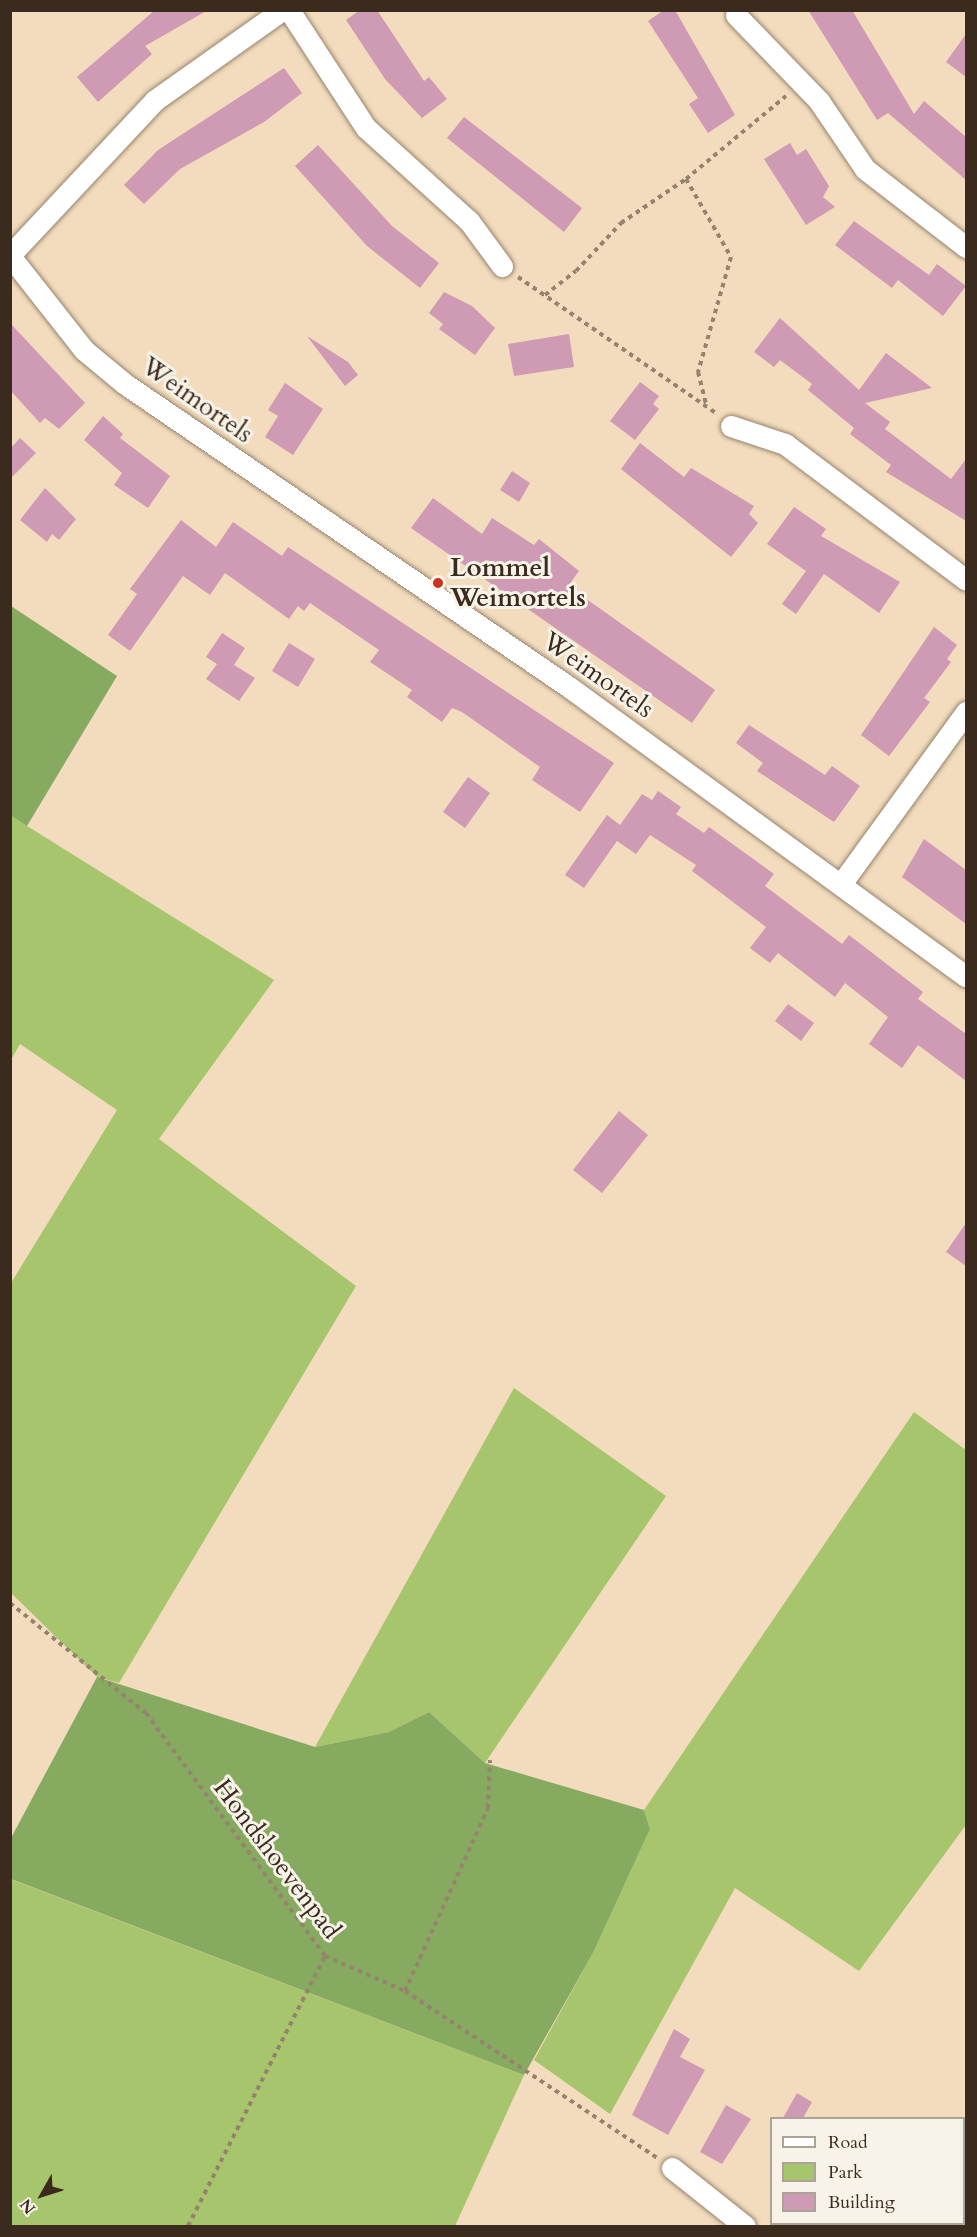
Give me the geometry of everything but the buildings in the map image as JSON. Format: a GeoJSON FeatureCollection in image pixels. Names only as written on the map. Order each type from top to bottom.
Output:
{"type":"FeatureCollection","features":[{"type":"Feature","properties":{"kind":"street"},"geometry":{"type":"LineString","coordinates":[[10,255],[155,100],[282,10]]}},
{"type":"Feature","properties":{"kind":"street"},"geometry":{"type":"LineString","coordinates":[[289,10],[366,128],[469,221],[502,266]]}},
{"type":"Feature","properties":{"kind":"street"},"geometry":{"type":"LineString","coordinates":[[736,15],[799,81],[865,169],[966,247]]}},
{"type":"Feature","properties":{"kind":"street","name":"Weimortels"},"geometry":{"type":"LineString","coordinates":[[10,255],[84,350],[124,384],[569,687],[966,976]]}},
{"type":"Feature","properties":{"kind":"street"},"geometry":{"type":"LineString","coordinates":[[731,426],[785,444],[966,580]]}},
{"type":"Feature","properties":{"kind":"street"},"geometry":{"type":"LineString","coordinates":[[841,884],[966,712]]}},
{"type":"Feature","properties":{"kind":"street"},"geometry":{"type":"LineString","coordinates":[[672,2168],[744,2226]]}},
{"type":"Feature","properties":{"kind":"path"},"geometry":{"type":"LineString","coordinates":[[545,295],[576,271],[621,223],[686,179],[799,81]]}},
{"type":"Feature","properties":{"kind":"path"},"geometry":{"type":"LineString","coordinates":[[686,179],[731,257],[698,372],[706,405]]}},
{"type":"Feature","properties":{"kind":"path"},"geometry":{"type":"LineString","coordinates":[[502,266],[706,405],[731,426]]}},
{"type":"Feature","properties":{"kind":"path","name":"Hondshoevenpad"},"geometry":{"type":"LineString","coordinates":[[10,1603],[146,1713],[325,1956],[405,1991],[672,2168]]}},
{"type":"Feature","properties":{"kind":"path"},"geometry":{"type":"LineString","coordinates":[[405,1991],[488,1808],[490,1760]]}},
{"type":"Feature","properties":{"kind":"path"},"geometry":{"type":"LineString","coordinates":[[188,2226],[325,1956]]}},
{"type":"Feature","properties":{"kind":"green space"},"geometry":{"type":"Polygon","coordinates":[[[11,606],[117,676],[27,826],[11,816],[11,606]]]}},
{"type":"Feature","properties":{"kind":"green space"},"geometry":{"type":"Polygon","coordinates":[[[11,816],[274,980],[159,1139],[356,1286],[119,1683],[97,1677],[10,1592],[11,1283],[117,1110],[20,1044],[11,1060],[11,816]]]}},
{"type":"Feature","properties":{"kind":"green space"},"geometry":{"type":"Polygon","coordinates":[[[514,1388],[666,1496],[485,1763],[429,1712],[389,1732],[315,1747],[514,1388]]]}},
{"type":"Feature","properties":{"kind":"green space"},"geometry":{"type":"Polygon","coordinates":[[[914,1412],[966,1450],[966,1825],[859,1971],[735,1888],[610,2114],[534,2060],[593,1953],[650,1829],[644,1810],[914,1412]]]}},
{"type":"Feature","properties":{"kind":"green space"},"geometry":{"type":"Polygon","coordinates":[[[97,1677],[315,1747],[389,1732],[429,1712],[485,1763],[644,1810],[650,1829],[593,1953],[524,2075],[11,1879],[11,1838],[97,1677]]]}},
{"type":"Feature","properties":{"kind":"green space"},"geometry":{"type":"Polygon","coordinates":[[[10,1879],[524,2075],[455,2226],[11,2226],[10,1879]]]}},
{"type":"Feature","properties":{"kind":"place","name":"Lommel Weimortels"},"geometry":{"type":"Point","coordinates":[438,583]}}]}
